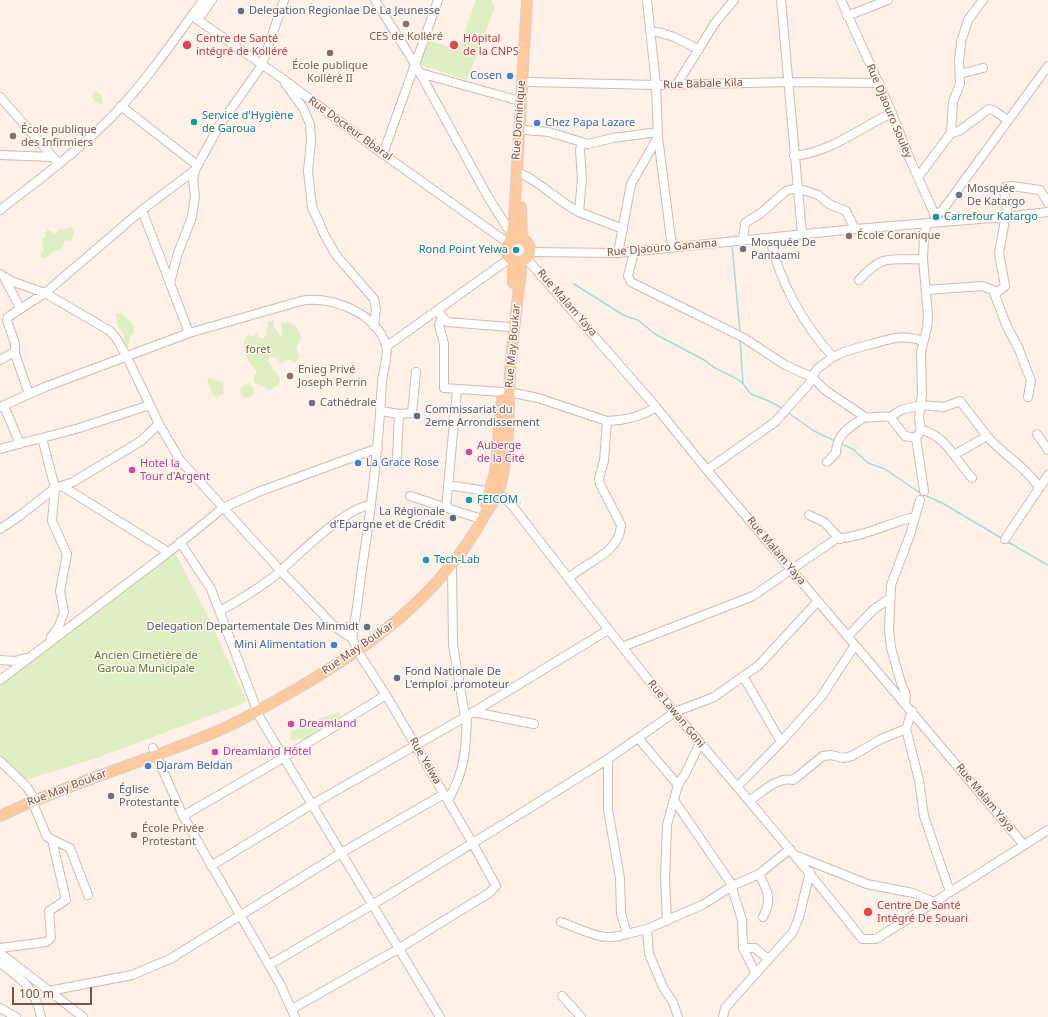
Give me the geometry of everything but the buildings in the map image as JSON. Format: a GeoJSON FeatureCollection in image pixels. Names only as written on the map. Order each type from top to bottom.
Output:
{"type":"FeatureCollection","features":[{"type":"Feature","properties":{"kind":"main road","name":"Rue Dominique"},"geometry":{"type":"LineString","coordinates":[[522,239],[522,174],[526,86],[527,0]]}},
{"type":"Feature","properties":{"kind":"main road","name":"Rue Dominique"},"geometry":{"type":"LineString","coordinates":[[520,258],[506,251],[510,240],[520,101],[526,86],[534,0]]}},
{"type":"Feature","properties":{"kind":"main road"},"geometry":{"type":"LineString","coordinates":[[510,240],[516,238],[522,239],[528,244],[520,258]]}},
{"type":"Feature","properties":{"kind":"main road","name":"Rue May Boukar"},"geometry":{"type":"LineString","coordinates":[[355,645],[384,632],[405,614],[452,566],[478,527],[494,492],[506,449],[506,392],[509,327],[520,258]]}},
{"type":"Feature","properties":{"kind":"main road","name":"Rue May Boukar"},"geometry":{"type":"LineString","coordinates":[[506,392],[520,258]]}},
{"type":"Feature","properties":{"kind":"main road","name":"Rue May Boukar"},"geometry":{"type":"LineString","coordinates":[[0,809],[154,751],[219,730],[256,709],[381,628],[412,601],[440,573],[459,548],[494,492]]}},
{"type":"Feature","properties":{"kind":"main road","name":"Rue May Boukar"},"geometry":{"type":"LineString","coordinates":[[0,816],[32,798]]}},
{"type":"Feature","properties":{"kind":"street"},"geometry":{"type":"LineString","coordinates":[[195,18],[203,0]]}},
{"type":"Feature","properties":{"kind":"street"},"geometry":{"type":"LineString","coordinates":[[0,210],[59,164],[91,136],[121,106],[212,0]]}},
{"type":"Feature","properties":{"kind":"street"},"geometry":{"type":"LineString","coordinates":[[170,283],[178,253],[192,217],[194,204],[193,180],[196,168],[219,126],[262,65],[284,0]]}},
{"type":"Feature","properties":{"kind":"street"},"geometry":{"type":"LineString","coordinates":[[375,0],[415,64],[510,240]]}},
{"type":"Feature","properties":{"kind":"street"},"geometry":{"type":"LineString","coordinates":[[383,154],[438,0]]}},
{"type":"Feature","properties":{"kind":"street"},"geometry":{"type":"LineString","coordinates":[[647,0],[656,85],[658,135],[672,247]]}},
{"type":"Feature","properties":{"kind":"street"},"geometry":{"type":"LineString","coordinates":[[677,84],[715,23],[734,0]]}},
{"type":"Feature","properties":{"kind":"street"},"geometry":{"type":"LineString","coordinates":[[781,0],[802,234]]}},
{"type":"Feature","properties":{"kind":"street","name":"Rue Djaouro Souley"},"geometry":{"type":"LineString","coordinates":[[840,0],[892,113],[918,177],[930,221]]}},
{"type":"Feature","properties":{"kind":"street"},"geometry":{"type":"LineString","coordinates":[[847,16],[888,0]]}},
{"type":"Feature","properties":{"kind":"street"},"geometry":{"type":"LineString","coordinates":[[918,177],[951,132],[953,102],[960,84],[960,52],[963,35],[968,20],[983,0]]}},
{"type":"Feature","properties":{"kind":"street","name":"Rue Docteur Bbaral"},"geometry":{"type":"LineString","coordinates":[[195,18],[283,79],[383,154],[510,240]]}},
{"type":"Feature","properties":{"kind":"street"},"geometry":{"type":"LineString","coordinates":[[650,31],[662,32],[699,50]]}},
{"type":"Feature","properties":{"kind":"street"},"geometry":{"type":"LineString","coordinates":[[924,491],[916,438],[921,430],[919,418],[921,405],[921,359],[923,341],[927,328],[926,290],[923,259],[924,236],[930,221],[942,211],[1048,66]]}},
{"type":"Feature","properties":{"kind":"street"},"geometry":{"type":"LineString","coordinates":[[960,74],[983,68]]}},
{"type":"Feature","properties":{"kind":"street"},"geometry":{"type":"LineString","coordinates":[[420,73],[520,101]]}},
{"type":"Feature","properties":{"kind":"street"},"geometry":{"type":"LineString","coordinates":[[283,79],[303,108],[310,124],[311,141],[308,171],[312,207],[325,236],[336,255],[374,299],[376,309],[374,326]]}},
{"type":"Feature","properties":{"kind":"street","name":"Rue Babale Kila"},"geometry":{"type":"LineString","coordinates":[[526,86],[789,82],[879,83]]}},
{"type":"Feature","properties":{"kind":"street"},"geometry":{"type":"LineString","coordinates":[[0,97],[59,164]]}},
{"type":"Feature","properties":{"kind":"street"},"geometry":{"type":"LineString","coordinates":[[121,106],[196,168]]}},
{"type":"Feature","properties":{"kind":"street"},"geometry":{"type":"LineString","coordinates":[[951,132],[959,131],[989,109],[1008,120]]}},
{"type":"Feature","properties":{"kind":"street"},"geometry":{"type":"LineString","coordinates":[[794,156],[808,154],[831,147],[892,113]]}},
{"type":"Feature","properties":{"kind":"street"},"geometry":{"type":"LineString","coordinates":[[524,130],[549,132],[582,142],[592,143],[613,138],[658,135]]}},
{"type":"Feature","properties":{"kind":"street"},"geometry":{"type":"LineString","coordinates":[[618,253],[631,184],[658,135]]}},
{"type":"Feature","properties":{"kind":"street"},"geometry":{"type":"LineString","coordinates":[[579,212],[582,179],[580,150],[582,142]]}},
{"type":"Feature","properties":{"kind":"street"},"geometry":{"type":"LineString","coordinates":[[0,155],[53,156]]}},
{"type":"Feature","properties":{"kind":"street"},"geometry":{"type":"LineString","coordinates":[[29,394],[21,376],[14,352],[15,343],[7,321],[8,316],[45,293],[142,210],[196,168]]}},
{"type":"Feature","properties":{"kind":"street"},"geometry":{"type":"LineString","coordinates":[[522,174],[538,183],[570,208],[623,229]]}},
{"type":"Feature","properties":{"kind":"street"},"geometry":{"type":"LineString","coordinates":[[996,294],[1005,286],[999,253],[1006,209],[1004,192],[1005,187],[1009,186],[1044,190],[1048,203]]}},
{"type":"Feature","properties":{"kind":"street"},"geometry":{"type":"LineString","coordinates":[[855,229],[846,211],[829,204],[818,195],[797,188],[786,191],[761,213],[745,223],[740,240],[770,238],[802,234],[855,229],[930,221],[1005,217],[1048,212]]}},
{"type":"Feature","properties":{"kind":"street"},"geometry":{"type":"LineString","coordinates":[[142,210],[189,333]]}},
{"type":"Feature","properties":{"kind":"street"},"geometry":{"type":"LineString","coordinates":[[770,238],[775,260],[788,292],[812,331],[832,357]]}},
{"type":"Feature","properties":{"kind":"street","name":"Rue Djaouro Ganama"},"geometry":{"type":"LineString","coordinates":[[520,258],[634,252],[740,240]]}},
{"type":"Feature","properties":{"kind":"street"},"geometry":{"type":"LineString","coordinates":[[634,252],[628,276],[631,282],[735,333],[785,365],[812,377],[825,390],[865,417],[871,418],[880,415],[890,417],[905,436],[916,438]]}},
{"type":"Feature","properties":{"kind":"street"},"geometry":{"type":"LineString","coordinates":[[387,346],[440,314],[520,258]]}},
{"type":"Feature","properties":{"kind":"street","name":"Rue Malam Yaya"},"geometry":{"type":"LineString","coordinates":[[520,258],[539,271],[656,407],[707,470],[1024,845]]}},
{"type":"Feature","properties":{"kind":"street"},"geometry":{"type":"LineString","coordinates":[[859,280],[875,263],[895,258],[908,260],[923,259]]}},
{"type":"Feature","properties":{"kind":"street"},"geometry":{"type":"LineString","coordinates":[[3,276],[45,293],[110,331],[127,357],[159,424],[180,460],[280,570],[355,645]]}},
{"type":"Feature","properties":{"kind":"street"},"geometry":{"type":"LineString","coordinates":[[3,276],[20,308]]}},
{"type":"Feature","properties":{"kind":"street"},"geometry":{"type":"LineString","coordinates":[[926,290],[982,286],[993,290],[996,294],[1007,327],[1018,347],[1031,381],[1028,397]]}},
{"type":"Feature","properties":{"kind":"street"},"geometry":{"type":"LineString","coordinates":[[20,444],[2,406],[29,394],[189,333],[305,300],[346,306],[366,317],[374,326],[387,346],[382,377],[378,448],[355,645]]}},
{"type":"Feature","properties":{"kind":"street"},"geometry":{"type":"LineString","coordinates":[[440,314],[447,322],[509,327]]}},
{"type":"Feature","properties":{"kind":"street"},"geometry":{"type":"LineString","coordinates":[[440,314],[439,325],[444,344],[444,388],[506,392],[538,398],[608,421],[638,417],[656,407]]}},
{"type":"Feature","properties":{"kind":"street"},"geometry":{"type":"LineString","coordinates":[[707,470],[775,422],[808,386],[812,377],[822,364],[832,357],[843,352],[892,338],[903,337],[923,341]]}},
{"type":"Feature","properties":{"kind":"street"},"geometry":{"type":"LineString","coordinates":[[0,360],[14,352]]}},
{"type":"Feature","properties":{"kind":"street"},"geometry":{"type":"LineString","coordinates":[[381,411],[398,414],[410,414],[413,412],[416,372]]}},
{"type":"Feature","properties":{"kind":"street"},"geometry":{"type":"LineString","coordinates":[[446,508],[457,390]]}},
{"type":"Feature","properties":{"kind":"street"},"geometry":{"type":"LineString","coordinates":[[890,417],[901,410],[921,405],[944,407],[960,401],[987,436],[1006,456],[1027,470],[1039,487]]}},
{"type":"Feature","properties":{"kind":"street"},"geometry":{"type":"LineString","coordinates":[[0,449],[97,423],[150,405]]}},
{"type":"Feature","properties":{"kind":"street"},"geometry":{"type":"LineString","coordinates":[[397,456],[398,414]]}},
{"type":"Feature","properties":{"kind":"street"},"geometry":{"type":"LineString","coordinates":[[827,462],[836,453],[838,442],[847,429],[865,417]]}},
{"type":"Feature","properties":{"kind":"street"},"geometry":{"type":"LineString","coordinates":[[569,578],[612,547],[621,531],[621,525],[600,484],[608,421]]}},
{"type":"Feature","properties":{"kind":"street"},"geometry":{"type":"LineString","coordinates":[[0,529],[59,487],[73,482],[141,441],[159,424]]}},
{"type":"Feature","properties":{"kind":"street"},"geometry":{"type":"LineString","coordinates":[[921,430],[938,437],[972,478]]}},
{"type":"Feature","properties":{"kind":"street"},"geometry":{"type":"LineString","coordinates":[[1037,434],[1048,450]]}},
{"type":"Feature","properties":{"kind":"street"},"geometry":{"type":"LineString","coordinates":[[954,455],[987,436]]}},
{"type":"Feature","properties":{"kind":"street"},"geometry":{"type":"LineString","coordinates":[[42,438],[59,487],[52,521],[67,554],[60,591],[64,612],[59,626],[43,646]]}},
{"type":"Feature","properties":{"kind":"street"},"geometry":{"type":"LineString","coordinates":[[0,680],[168,552],[223,508],[258,492],[378,448]]}},
{"type":"Feature","properties":{"kind":"street"},"geometry":{"type":"LineString","coordinates":[[1005,540],[1048,475]]}},
{"type":"Feature","properties":{"kind":"street"},"geometry":{"type":"LineString","coordinates":[[448,485],[494,492]]}},
{"type":"Feature","properties":{"kind":"street"},"geometry":{"type":"LineString","coordinates":[[59,487],[168,552]]}},
{"type":"Feature","properties":{"kind":"street","name":"Rue Lawan Goni"},"geometry":{"type":"LineString","coordinates":[[494,492],[511,504],[608,630],[700,743],[810,872],[862,939],[876,939],[934,902]]}},
{"type":"Feature","properties":{"kind":"street"},"geometry":{"type":"LineString","coordinates":[[410,496],[478,518]]}},
{"type":"Feature","properties":{"kind":"street"},"geometry":{"type":"LineString","coordinates":[[905,703],[906,695],[900,683],[891,648],[889,630],[891,579],[902,558],[920,500]]}},
{"type":"Feature","properties":{"kind":"street"},"geometry":{"type":"LineString","coordinates":[[220,611],[256,589],[326,530],[359,508],[371,505]]}},
{"type":"Feature","properties":{"kind":"street"},"geometry":{"type":"LineString","coordinates":[[809,515],[824,522],[840,539]]}},
{"type":"Feature","properties":{"kind":"street"},"geometry":{"type":"LineString","coordinates":[[622,647],[753,596],[793,571],[827,544],[840,539],[868,534],[914,517]]}},
{"type":"Feature","properties":{"kind":"street"},"geometry":{"type":"LineString","coordinates":[[180,542],[208,582],[256,709],[311,805],[440,1017]]}},
{"type":"Feature","properties":{"kind":"street"},"geometry":{"type":"LineString","coordinates":[[49,991],[132,976],[170,959],[341,853],[446,797],[457,786],[465,758],[468,715],[453,645],[452,566]]}},
{"type":"Feature","properties":{"kind":"street"},"geometry":{"type":"LineString","coordinates":[[848,636],[873,610],[890,598]]}},
{"type":"Feature","properties":{"kind":"street"},"geometry":{"type":"LineString","coordinates":[[269,965],[372,905],[608,759],[675,712],[714,697],[759,665],[818,601]]}},
{"type":"Feature","properties":{"kind":"street"},"geometry":{"type":"LineString","coordinates":[[211,866],[311,805],[468,715],[608,630]]}},
{"type":"Feature","properties":{"kind":"street","name":"Rue Yelwa"},"geometry":{"type":"LineString","coordinates":[[355,645],[446,797],[496,886],[493,890],[398,949]]}},
{"type":"Feature","properties":{"kind":"street"},"geometry":{"type":"LineString","coordinates":[[737,786],[781,742],[824,692],[855,645]]}},
{"type":"Feature","properties":{"kind":"street"},"geometry":{"type":"LineString","coordinates":[[0,660],[15,660],[29,657]]}},
{"type":"Feature","properties":{"kind":"street"},"geometry":{"type":"LineString","coordinates":[[743,676],[781,742]]}},
{"type":"Feature","properties":{"kind":"street"},"geometry":{"type":"LineString","coordinates":[[183,816],[283,758],[386,695]]}},
{"type":"Feature","properties":{"kind":"street"},"geometry":{"type":"LineString","coordinates":[[912,711],[906,730],[919,780],[926,826],[950,892]]}},
{"type":"Feature","properties":{"kind":"street"},"geometry":{"type":"LineString","coordinates":[[468,715],[534,724]]}},
{"type":"Feature","properties":{"kind":"street"},"geometry":{"type":"LineString","coordinates":[[749,801],[778,782],[788,778],[793,780],[797,778],[823,756],[831,755],[843,758],[852,756],[881,739],[906,730]]}},
{"type":"Feature","properties":{"kind":"street"},"geometry":{"type":"LineString","coordinates":[[638,738],[678,785]]}},
{"type":"Feature","properties":{"kind":"street"},"geometry":{"type":"LineString","coordinates":[[667,921],[664,879],[666,825],[678,785],[686,774],[700,743]]}},
{"type":"Feature","properties":{"kind":"street"},"geometry":{"type":"LineString","coordinates":[[154,751],[183,816],[269,965],[294,1013],[398,949]]}},
{"type":"Feature","properties":{"kind":"street"},"geometry":{"type":"LineString","coordinates":[[608,759],[608,810],[620,878],[621,913],[627,934]]}},
{"type":"Feature","properties":{"kind":"street"},"geometry":{"type":"LineString","coordinates":[[0,761],[27,788],[32,798],[43,832],[47,838],[64,844],[73,852],[88,896]]}},
{"type":"Feature","properties":{"kind":"street"},"geometry":{"type":"LineString","coordinates":[[674,800],[725,873],[732,886],[742,920],[743,948],[755,972]]}},
{"type":"Feature","properties":{"kind":"street"},"geometry":{"type":"LineString","coordinates":[[796,856],[867,884],[913,893],[934,902],[1048,830]]}},
{"type":"Feature","properties":{"kind":"street"},"geometry":{"type":"LineString","coordinates":[[0,948],[46,942],[51,938],[49,911],[66,900],[52,840]]}},
{"type":"Feature","properties":{"kind":"street"},"geometry":{"type":"LineString","coordinates":[[561,922],[605,938],[615,938],[647,929],[704,904],[732,886],[759,874],[790,849]]}},
{"type":"Feature","properties":{"kind":"street"},"geometry":{"type":"LineString","coordinates":[[723,1017],[725,1008],[755,972],[793,932],[799,917],[810,872]]}},
{"type":"Feature","properties":{"kind":"street"},"geometry":{"type":"LineString","coordinates":[[759,874],[769,895],[766,911],[763,917]]}},
{"type":"Feature","properties":{"kind":"street"},"geometry":{"type":"LineString","coordinates":[[647,929],[649,954],[664,989],[673,1002],[678,1017]]}},
{"type":"Feature","properties":{"kind":"street"},"geometry":{"type":"LineString","coordinates":[[743,948],[755,948],[768,959]]}},
{"type":"Feature","properties":{"kind":"street"},"geometry":{"type":"LineString","coordinates":[[0,953],[83,1017]]}},
{"type":"Feature","properties":{"kind":"street"},"geometry":{"type":"LineString","coordinates":[[0,963],[21,979],[32,990],[37,1000],[41,1017]]}},
{"type":"Feature","properties":{"kind":"street"},"geometry":{"type":"LineString","coordinates":[[562,996],[581,1017]]}},
{"type":"Feature","properties":{"kind":"street"},"geometry":{"type":"LineString","coordinates":[[0,1008],[16,1017]]}},
{"type":"Feature","properties":{"kind":"green space"},"geometry":{"type":"Polygon","coordinates":[[[476,0],[491,0],[495,7],[467,80],[419,64],[428,40],[458,50],[476,0]]]}},
{"type":"Feature","properties":{"kind":"green space"},"geometry":{"type":"Polygon","coordinates":[[[96,91],[101,94],[103,105],[95,102],[92,96],[96,91]]]}},
{"type":"Feature","properties":{"kind":"green space"},"geometry":{"type":"Polygon","coordinates":[[[70,227],[74,228],[71,241],[65,240],[61,250],[54,251],[44,259],[41,257],[41,252],[44,250],[42,239],[45,237],[46,228],[55,234],[59,229],[62,230],[70,227]]]}},
{"type":"Feature","properties":{"kind":"green space"},"geometry":{"type":"Polygon","coordinates":[[[122,313],[132,324],[134,329],[134,334],[130,336],[128,347],[124,344],[124,335],[118,327],[115,314],[122,313]]]}},
{"type":"Feature","properties":{"kind":"green space","name":"foret"},"geometry":{"type":"Polygon","coordinates":[[[274,320],[274,326],[280,336],[282,334],[281,323],[289,323],[297,328],[301,338],[296,347],[300,356],[294,364],[292,360],[289,359],[281,364],[276,358],[270,357],[268,361],[280,379],[278,385],[269,390],[254,382],[254,377],[257,371],[248,359],[244,349],[244,344],[247,335],[254,336],[256,332],[260,338],[264,338],[267,334],[268,322],[274,320]]]}},
{"type":"Feature","properties":{"kind":"green space"},"geometry":{"type":"Polygon","coordinates":[[[209,378],[223,382],[223,393],[217,398],[210,389],[207,380],[209,378]]]}},
{"type":"Feature","properties":{"kind":"green space"},"geometry":{"type":"Polygon","coordinates":[[[247,384],[252,386],[254,391],[252,396],[247,398],[242,396],[240,391],[242,386],[247,384]]]}},
{"type":"Feature","properties":{"kind":"green space","name":"Ancien Cimetière de Garoua Municipale"},"geometry":{"type":"Polygon","coordinates":[[[174,551],[208,616],[247,702],[94,759],[25,780],[0,758],[0,684],[174,551]]]}},
{"type":"Feature","properties":{"kind":"green space"},"geometry":{"type":"Polygon","coordinates":[[[339,712],[341,716],[320,727],[323,729],[310,739],[290,740],[291,732],[303,725],[307,725],[310,722],[339,712]]]}},
{"type":"Feature","properties":{"kind":"waterway"},"geometry":{"type":"LineString","coordinates":[[732,244],[740,333]]}},
{"type":"Feature","properties":{"kind":"waterway"},"geometry":{"type":"LineString","coordinates":[[574,284],[625,316],[638,320],[655,334],[735,378],[744,385],[751,394],[771,402],[783,409]]}},
{"type":"Feature","properties":{"kind":"waterway"},"geometry":{"type":"LineString","coordinates":[[740,339],[743,383]]}},
{"type":"Feature","properties":{"kind":"waterway"},"geometry":{"type":"LineString","coordinates":[[787,412],[814,431],[835,441]]}},
{"type":"Feature","properties":{"kind":"waterway"},"geometry":{"type":"LineString","coordinates":[[840,443],[854,450],[868,463],[885,469],[920,493],[944,504],[1003,539]]}},
{"type":"Feature","properties":{"kind":"waterway"},"geometry":{"type":"LineString","coordinates":[[1006,541],[1048,565]]}},
{"type":"Feature","properties":{"kind":"place","name":"Delegation Regionlae De La Jeunesse"},"geometry":{"type":"Point","coordinates":[241,11]}},
{"type":"Feature","properties":{"kind":"place","name":"CES de Kolléré"},"geometry":{"type":"Point","coordinates":[406,24]}},
{"type":"Feature","properties":{"kind":"place","name":"Centre de Santé intégré de Kolléré"},"geometry":{"type":"Point","coordinates":[187,45]}},
{"type":"Feature","properties":{"kind":"place","name":"Hôpital de la CNPS"},"geometry":{"type":"Point","coordinates":[454,45]}},
{"type":"Feature","properties":{"kind":"place","name":"École publique Kolléré II"},"geometry":{"type":"Point","coordinates":[330,53]}},
{"type":"Feature","properties":{"kind":"place","name":"Cosen"},"geometry":{"type":"Point","coordinates":[510,76]}},
{"type":"Feature","properties":{"kind":"place","name":"Service d'Hygiène de Garoua"},"geometry":{"type":"Point","coordinates":[194,122]}},
{"type":"Feature","properties":{"kind":"place","name":"Chez Papa Lazare"},"geometry":{"type":"Point","coordinates":[537,123]}},
{"type":"Feature","properties":{"kind":"place","name":"École publique des Infirmiers"},"geometry":{"type":"Point","coordinates":[13,136]}},
{"type":"Feature","properties":{"kind":"place","name":"Mosquée De Katargo"},"geometry":{"type":"Point","coordinates":[959,195]}},
{"type":"Feature","properties":{"kind":"place","name":"Carrefour Katargo"},"geometry":{"type":"Point","coordinates":[936,217]}},
{"type":"Feature","properties":{"kind":"place","name":"École Coranique"},"geometry":{"type":"Point","coordinates":[849,236]}},
{"type":"Feature","properties":{"kind":"place","name":"Mosquée De Pantaami"},"geometry":{"type":"Point","coordinates":[743,249]}},
{"type":"Feature","properties":{"kind":"place","name":"Rond Point Yelwa"},"geometry":{"type":"Point","coordinates":[516,250]}},
{"type":"Feature","properties":{"kind":"place","name":"Enieg Privé Joseph Perrin"},"geometry":{"type":"Point","coordinates":[290,376]}},
{"type":"Feature","properties":{"kind":"place","name":"Cathédrale"},"geometry":{"type":"Point","coordinates":[312,403]}},
{"type":"Feature","properties":{"kind":"place","name":"Commissariat du 2eme Arrondissement"},"geometry":{"type":"Point","coordinates":[417,416]}},
{"type":"Feature","properties":{"kind":"place","name":"Auberge de la Cité"},"geometry":{"type":"Point","coordinates":[469,452]}},
{"type":"Feature","properties":{"kind":"place","name":"La Grace Rose"},"geometry":{"type":"Point","coordinates":[358,463]}},
{"type":"Feature","properties":{"kind":"place","name":"Hotel la Tour d'Argent"},"geometry":{"type":"Point","coordinates":[132,470]}},
{"type":"Feature","properties":{"kind":"place","name":"FEICOM"},"geometry":{"type":"Point","coordinates":[469,500]}},
{"type":"Feature","properties":{"kind":"place","name":"La Régionale d'Epargne et de Crédit"},"geometry":{"type":"Point","coordinates":[453,518]}},
{"type":"Feature","properties":{"kind":"place","name":"Tech-Lab"},"geometry":{"type":"Point","coordinates":[426,560]}},
{"type":"Feature","properties":{"kind":"place","name":"Delegation Departementale Des Minmidt"},"geometry":{"type":"Point","coordinates":[367,627]}},
{"type":"Feature","properties":{"kind":"place","name":"Mini Alimentation"},"geometry":{"type":"Point","coordinates":[334,645]}},
{"type":"Feature","properties":{"kind":"place","name":"Fond Nationale De L'emploi .promoteur"},"geometry":{"type":"Point","coordinates":[397,678]}},
{"type":"Feature","properties":{"kind":"place","name":"Dreamland"},"geometry":{"type":"Point","coordinates":[291,724]}},
{"type":"Feature","properties":{"kind":"place","name":"Dreamland Hôtel"},"geometry":{"type":"Point","coordinates":[215,752]}},
{"type":"Feature","properties":{"kind":"place","name":"Djaram Beldan"},"geometry":{"type":"Point","coordinates":[148,766]}},
{"type":"Feature","properties":{"kind":"place","name":"Église Protestante"},"geometry":{"type":"Point","coordinates":[111,796]}},
{"type":"Feature","properties":{"kind":"place","name":"École Privée Protestant"},"geometry":{"type":"Point","coordinates":[134,835]}},
{"type":"Feature","properties":{"kind":"place","name":"Centre De Santé Intégré De Souari"},"geometry":{"type":"Point","coordinates":[868,912]}}]}
